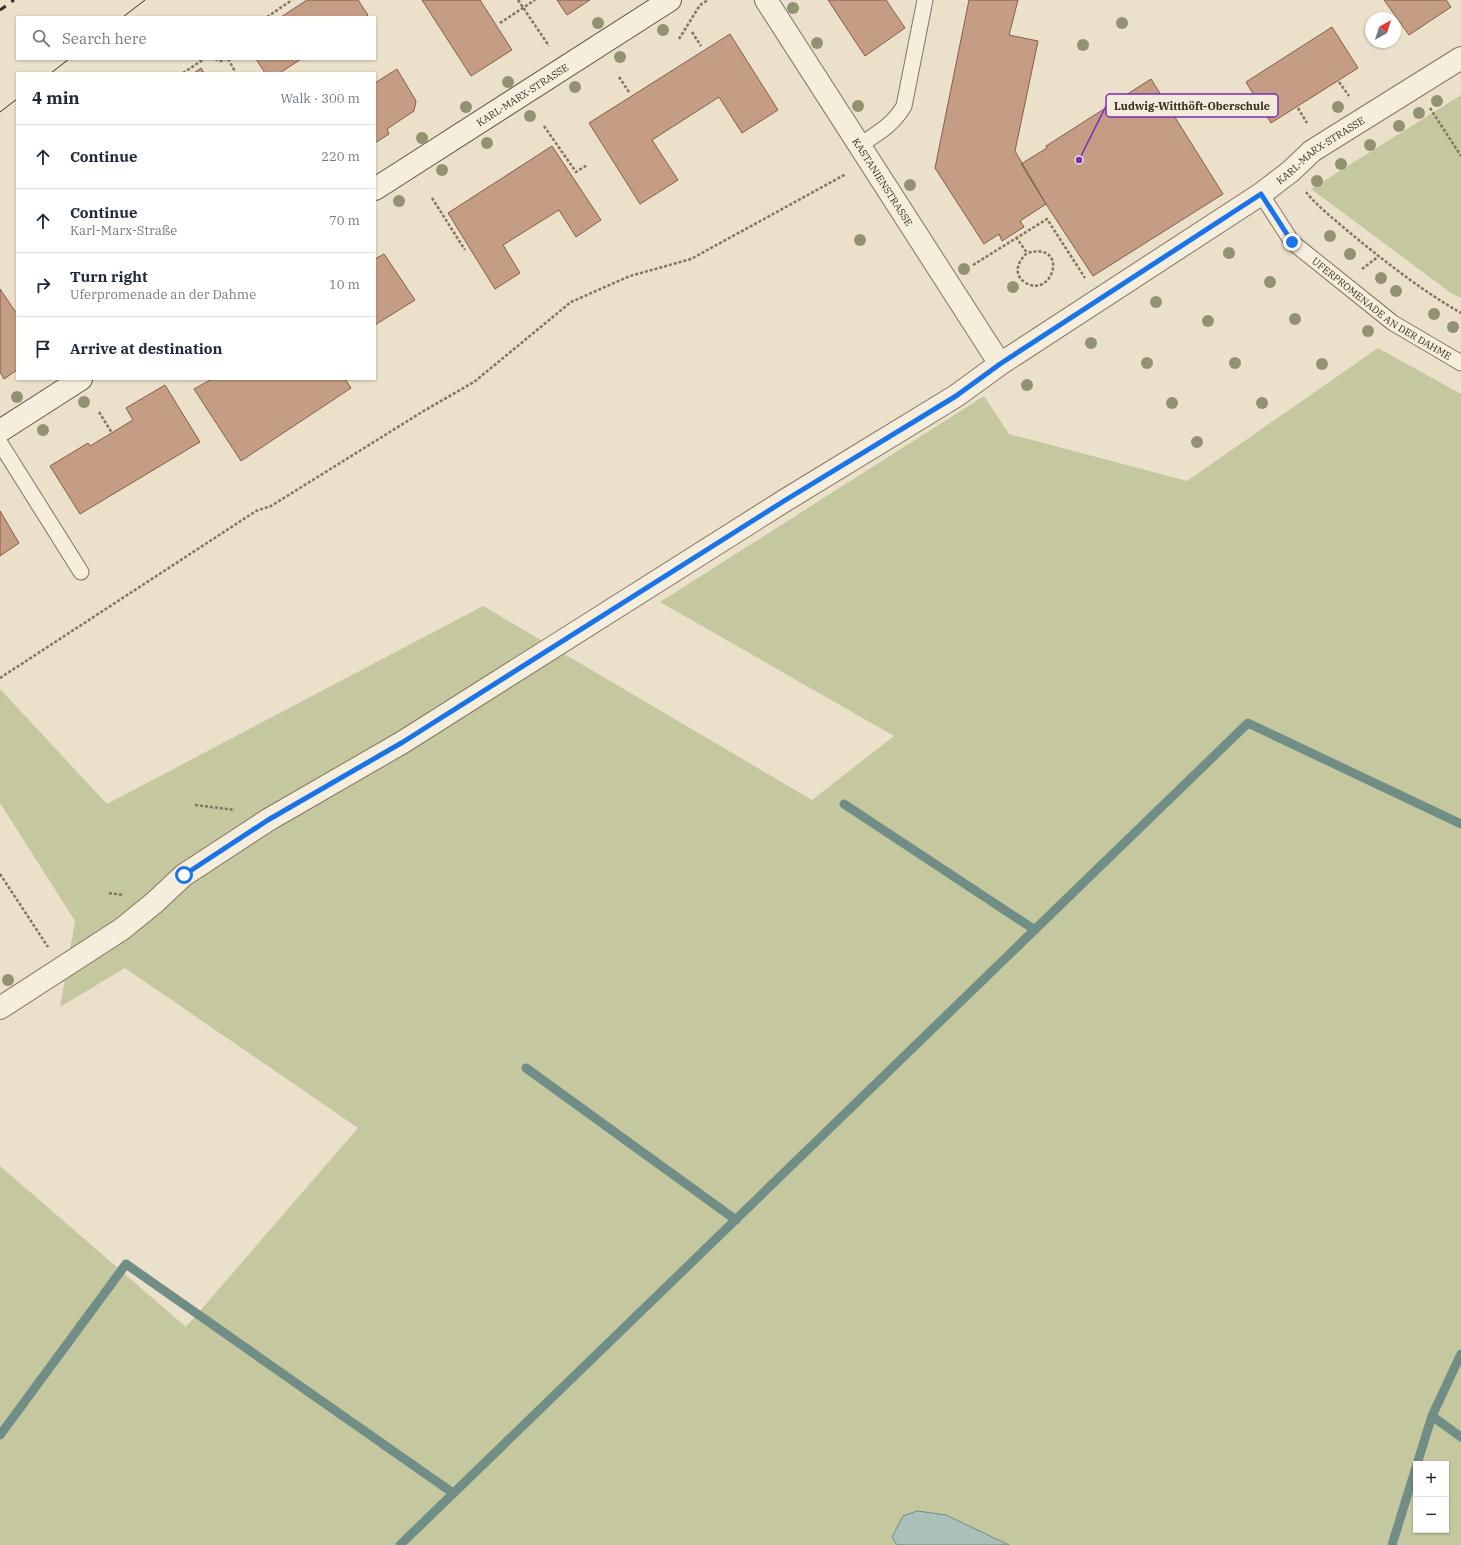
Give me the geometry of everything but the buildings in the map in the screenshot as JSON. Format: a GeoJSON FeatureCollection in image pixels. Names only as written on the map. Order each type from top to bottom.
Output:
{"type":"FeatureCollection","features":[{"type":"Feature","properties":{"kind":"street","name":"KARL-MARX-STRASSE"},"geometry":{"type":"LineString","coordinates":[[376,188],[669,0]]}},
{"type":"Feature","properties":{"kind":"street","name":"KASTANIENSTRASSE"},"geometry":{"type":"LineString","coordinates":[[766,0],[1000,364]]}},
{"type":"Feature","properties":{"kind":"street","name":"KARL-MARX-STRASSE"},"geometry":{"type":"LineString","coordinates":[[0,1008],[122,928],[154,903],[184,875],[268,820],[403,742],[784,501],[956,396],[1000,364],[1261,194],[1291,171],[1312,151],[1461,58]]}},
{"type":"Feature","properties":{"kind":"street"},"geometry":{"type":"LineString","coordinates":[[0,431],[79,380]]}},
{"type":"Feature","properties":{"kind":"lane"},"geometry":{"type":"LineString","coordinates":[[865,152],[885,128],[897,118],[904,106],[925,0]]}},
{"type":"Feature","properties":{"kind":"lane","name":"UFERPROMENADE AN DER DAHME"},"geometry":{"type":"LineString","coordinates":[[1261,194],[1292,242],[1393,323],[1461,362]]}},
{"type":"Feature","properties":{"kind":"lane"},"geometry":{"type":"LineString","coordinates":[[0,443],[81,572]]}},
{"type":"Feature","properties":{"kind":"path"},"geometry":{"type":"LineString","coordinates":[[268,16],[292,0]]}},
{"type":"Feature","properties":{"kind":"path"},"geometry":{"type":"LineString","coordinates":[[518,0],[563,68]]}},
{"type":"Feature","properties":{"kind":"path"},"geometry":{"type":"LineString","coordinates":[[500,23],[535,0]]}},
{"type":"Feature","properties":{"kind":"path"},"geometry":{"type":"LineString","coordinates":[[678,39],[700,5],[708,0]]}},
{"type":"Feature","properties":{"kind":"path"},"geometry":{"type":"LineString","coordinates":[[692,32],[700,46]]}},
{"type":"Feature","properties":{"kind":"path"},"geometry":{"type":"LineString","coordinates":[[184,72],[202,60]]}},
{"type":"Feature","properties":{"kind":"path"},"geometry":{"type":"LineString","coordinates":[[228,60],[235,72]]}},
{"type":"Feature","properties":{"kind":"path"},"geometry":{"type":"LineString","coordinates":[[619,77],[629,92]]}},
{"type":"Feature","properties":{"kind":"path"},"geometry":{"type":"LineString","coordinates":[[1339,82],[1352,102]]}},
{"type":"Feature","properties":{"kind":"path"},"geometry":{"type":"LineString","coordinates":[[1416,86],[1461,156]]}},
{"type":"Feature","properties":{"kind":"path"},"geometry":{"type":"LineString","coordinates":[[544,126],[576,172],[587,165]]}},
{"type":"Feature","properties":{"kind":"path"},"geometry":{"type":"LineString","coordinates":[[0,678],[256,511],[271,506],[422,412],[474,382],[571,302],[630,276],[691,259],[865,152]]}},
{"type":"Feature","properties":{"kind":"path"},"geometry":{"type":"LineString","coordinates":[[1291,171],[1314,202],[1367,247],[1437,299],[1461,313]]}},
{"type":"Feature","properties":{"kind":"path"},"geometry":{"type":"LineString","coordinates":[[432,198],[465,250]]}},
{"type":"Feature","properties":{"kind":"path"},"geometry":{"type":"LineString","coordinates":[[973,265],[1046,218],[1086,280]]}},
{"type":"Feature","properties":{"kind":"path"},"geometry":{"type":"LineString","coordinates":[[1016,237],[1027,253]]}},
{"type":"Feature","properties":{"kind":"path"},"geometry":{"type":"LineString","coordinates":[[1038,250],[1046,253],[1051,258],[1054,265],[1051,276],[1041,284],[1030,286],[1018,275],[1018,264],[1027,253],[1038,250]]}},
{"type":"Feature","properties":{"kind":"path"},"geometry":{"type":"LineString","coordinates":[[98,412],[112,433]]}},
{"type":"Feature","properties":{"kind":"path"},"geometry":{"type":"LineString","coordinates":[[0,874],[42,939]]}},
{"type":"Feature","properties":{"kind":"green space"},"geometry":{"type":"Polygon","coordinates":[[[1461,95],[1461,298],[1451,293],[1311,189],[1461,95]]]}},
{"type":"Feature","properties":{"kind":"green space"},"geometry":{"type":"Polygon","coordinates":[[[1378,348],[1461,394],[1461,1545],[1009,1545],[946,1516],[893,1537],[897,1545],[0,1545],[0,1166],[186,1327],[358,1128],[125,968],[60,1007],[75,921],[0,803],[0,689],[107,804],[483,606],[812,800],[894,736],[660,602],[984,396],[1009,434],[1187,481],[1378,348]]]}},
{"type":"Feature","properties":{"kind":"water"},"geometry":{"type":"Polygon","coordinates":[[[917,1511],[946,1515],[1009,1545],[897,1545],[892,1537],[903,1516],[917,1511]]]}},
{"type":"Feature","properties":{"kind":"waterway"},"geometry":{"type":"LineString","coordinates":[[400,1545],[1248,723],[1461,824]]}},
{"type":"Feature","properties":{"kind":"waterway"},"geometry":{"type":"LineString","coordinates":[[844,804],[1035,930]]}},
{"type":"Feature","properties":{"kind":"waterway"},"geometry":{"type":"LineString","coordinates":[[526,1068],[736,1220]]}},
{"type":"Feature","properties":{"kind":"waterway"},"geometry":{"type":"LineString","coordinates":[[0,1435],[126,1264],[453,1493]]}},
{"type":"Feature","properties":{"kind":"waterway"},"geometry":{"type":"LineString","coordinates":[[1418,1461],[1432,1416],[1461,1354]]}},
{"type":"Feature","properties":{"kind":"waterway"},"geometry":{"type":"LineString","coordinates":[[1432,1416],[1461,1437]]}},
{"type":"Feature","properties":{"kind":"waterway"},"geometry":{"type":"LineString","coordinates":[[1392,1545],[1413,1477]]}},
{"type":"Feature","properties":{"kind":"tram line"},"geometry":{"type":"LineString","coordinates":[[124,16],[145,0]]}},
{"type":"Feature","properties":{"kind":"tram line"},"geometry":{"type":"LineString","coordinates":[[52,72],[68,60]]}},
{"type":"Feature","properties":{"kind":"tram line"},"geometry":{"type":"LineString","coordinates":[[0,112],[16,100]]}},
{"type":"Feature","properties":{"kind":"railway"},"geometry":{"type":"LineString","coordinates":[[0,10],[14,0]]}},
{"type":"Feature","properties":{"kind":"place","name":"Ludwig-Witthöft-Oberschule"},"geometry":{"type":"Point","coordinates":[1079,160]}},
{"type":"Feature","properties":{"kind":"route"},"geometry":{"type":"LineString","coordinates":[[184,875],[268,820],[403,742],[784,501],[956,396],[1000,364],[1261,194],[1292,242]]}}]}
